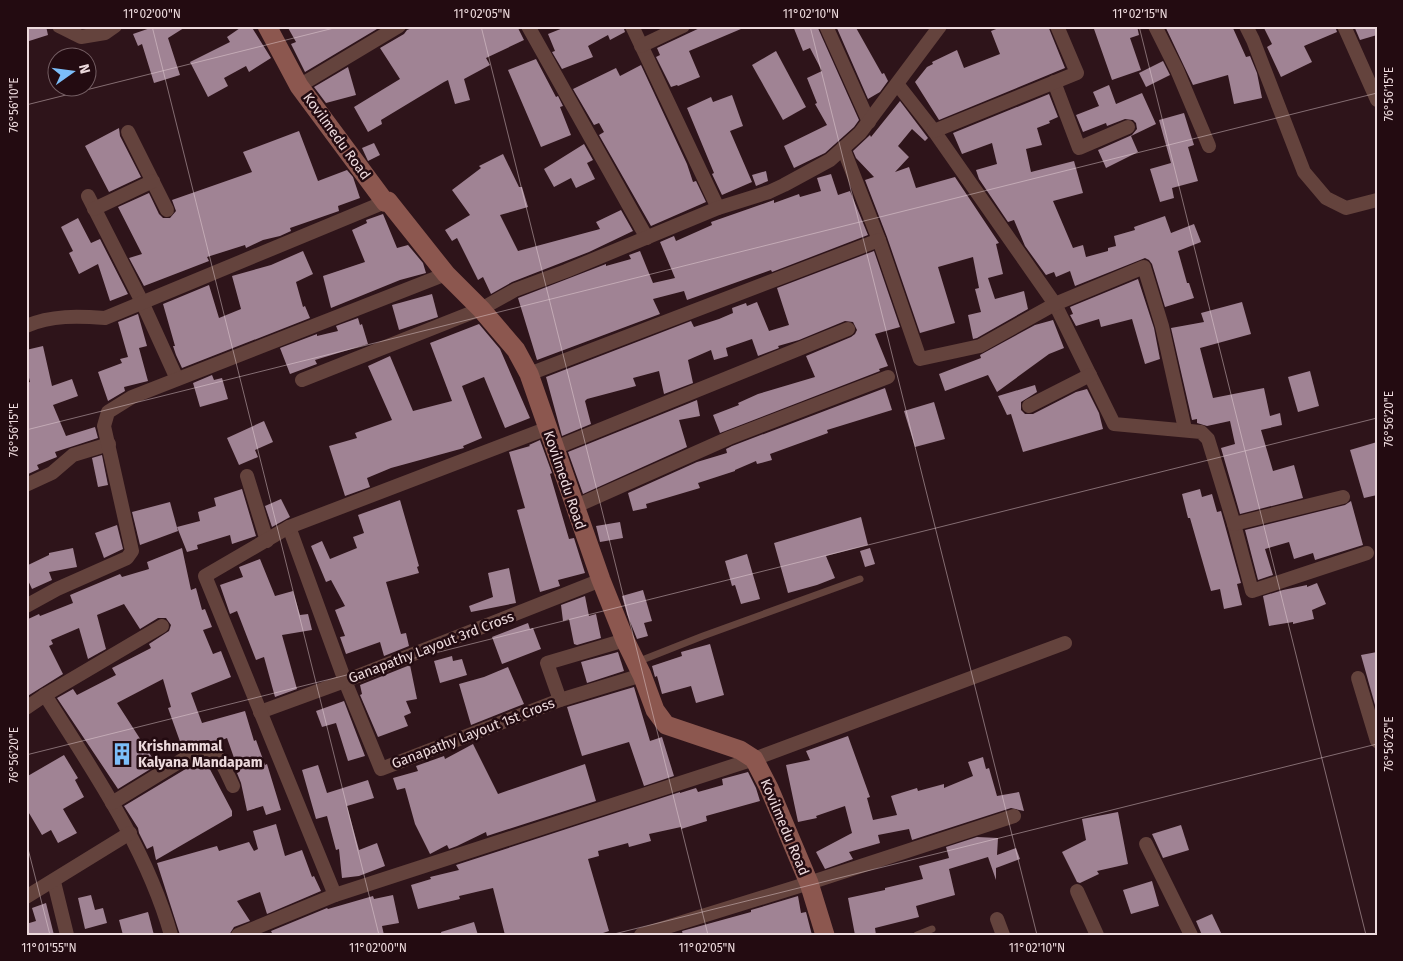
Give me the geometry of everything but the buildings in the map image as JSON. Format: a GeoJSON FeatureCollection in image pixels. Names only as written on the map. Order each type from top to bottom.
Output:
{"type":"FeatureCollection","features":[{"type":"Feature","properties":{"kind":"street"},"geometry":{"type":"LineString","coordinates":[[58,26],[81,37],[105,33],[115,26]]}},
{"type":"Feature","properties":{"kind":"street","name":"Kovilmedu Road"},"geometry":{"type":"LineString","coordinates":[[267,26],[299,86],[385,202],[388,201],[446,274],[516,350],[528,374],[574,507],[624,640],[639,668],[655,710],[666,725],[740,750],[754,759],[769,788],[809,883],[825,935]]}},
{"type":"Feature","properties":{"kind":"street"},"geometry":{"type":"LineString","coordinates":[[299,86],[399,26]]}},
{"type":"Feature","properties":{"kind":"street"},"geometry":{"type":"LineString","coordinates":[[528,26],[647,238]]}},
{"type":"Feature","properties":{"kind":"street"},"geometry":{"type":"LineString","coordinates":[[632,26],[718,208]]}},
{"type":"Feature","properties":{"kind":"street"},"geometry":{"type":"LineString","coordinates":[[641,46],[683,26]]}},
{"type":"Feature","properties":{"kind":"street"},"geometry":{"type":"LineString","coordinates":[[826,26],[870,122]]}},
{"type":"Feature","properties":{"kind":"street"},"geometry":{"type":"LineString","coordinates":[[302,380],[481,310],[515,290],[718,208],[769,192],[830,160],[870,122],[940,26]]}},
{"type":"Feature","properties":{"kind":"street"},"geometry":{"type":"LineString","coordinates":[[934,131],[1077,73],[1057,26]]}},
{"type":"Feature","properties":{"kind":"street"},"geometry":{"type":"LineString","coordinates":[[1155,26],[1177,70],[1209,146]]}},
{"type":"Feature","properties":{"kind":"street"},"geometry":{"type":"LineString","coordinates":[[1246,26],[1304,172],[1326,198],[1346,208],[1377,200]]}},
{"type":"Feature","properties":{"kind":"street"},"geometry":{"type":"LineString","coordinates":[[1344,26],[1377,100]]}},
{"type":"Feature","properties":{"kind":"street"},"geometry":{"type":"LineString","coordinates":[[1054,82],[1079,148],[1128,127]]}},
{"type":"Feature","properties":{"kind":"street"},"geometry":{"type":"LineString","coordinates":[[898,85],[934,131],[1055,304],[1114,424],[1185,429],[1201,432],[1208,439],[1252,591],[1366,553]]}},
{"type":"Feature","properties":{"kind":"street"},"geometry":{"type":"LineString","coordinates":[[128,132],[167,210]]}},
{"type":"Feature","properties":{"kind":"street"},"geometry":{"type":"LineString","coordinates":[[843,148],[879,240],[920,359],[980,346],[1055,304],[1144,267],[1162,326],[1185,429]]}},
{"type":"Feature","properties":{"kind":"street"},"geometry":{"type":"LineString","coordinates":[[153,181],[91,202],[142,302],[177,379]]}},
{"type":"Feature","properties":{"kind":"street"},"geometry":{"type":"LineString","coordinates":[[26,326],[41,320],[78,316],[105,318],[385,202]]}},
{"type":"Feature","properties":{"kind":"street"},"geometry":{"type":"LineString","coordinates":[[528,374],[879,240]]}},
{"type":"Feature","properties":{"kind":"street"},"geometry":{"type":"LineString","coordinates":[[26,606],[57,589],[127,558],[132,551],[104,426],[108,412],[132,397],[446,274]]}},
{"type":"Feature","properties":{"kind":"street"},"geometry":{"type":"LineString","coordinates":[[555,448],[848,328]]}},
{"type":"Feature","properties":{"kind":"street"},"geometry":{"type":"LineString","coordinates":[[1028,406],[1090,375]]}},
{"type":"Feature","properties":{"kind":"street"},"geometry":{"type":"LineString","coordinates":[[574,507],[730,438],[888,377]]}},
{"type":"Feature","properties":{"kind":"street"},"geometry":{"type":"LineString","coordinates":[[335,895],[204,576],[289,527],[548,428]]}},
{"type":"Feature","properties":{"kind":"street"},"geometry":{"type":"LineString","coordinates":[[26,485],[52,473],[73,455],[109,444]]}},
{"type":"Feature","properties":{"kind":"street"},"geometry":{"type":"LineString","coordinates":[[246,476],[266,541]]}},
{"type":"Feature","properties":{"kind":"street"},"geometry":{"type":"LineString","coordinates":[[1234,524],[1343,497]]}},
{"type":"Feature","properties":{"kind":"street","name":"Ganapathy Layout 1st Cross"},"geometry":{"type":"LineString","coordinates":[[289,527],[345,681],[381,769],[639,668]]}},
{"type":"Feature","properties":{"kind":"street","name":"Ganapathy Layout 3rd Cross"},"geometry":{"type":"LineString","coordinates":[[260,712],[345,681],[601,580]]}},
{"type":"Feature","properties":{"kind":"street"},"geometry":{"type":"LineString","coordinates":[[26,708],[45,694],[162,626]]}},
{"type":"Feature","properties":{"kind":"street"},"geometry":{"type":"LineString","coordinates":[[560,700],[547,663],[624,640]]}},
{"type":"Feature","properties":{"kind":"street"},"geometry":{"type":"LineString","coordinates":[[238,935],[335,895],[754,759],[1065,643]]}},
{"type":"Feature","properties":{"kind":"street"},"geometry":{"type":"LineString","coordinates":[[1358,678],[1377,741]]}},
{"type":"Feature","properties":{"kind":"street"},"geometry":{"type":"LineString","coordinates":[[45,694],[130,833],[156,890],[171,935]]}},
{"type":"Feature","properties":{"kind":"street"},"geometry":{"type":"LineString","coordinates":[[112,803],[200,750],[208,749],[216,753],[233,786]]}},
{"type":"Feature","properties":{"kind":"street"},"geometry":{"type":"LineString","coordinates":[[641,935],[809,883],[1014,816]]}},
{"type":"Feature","properties":{"kind":"street"},"geometry":{"type":"LineString","coordinates":[[26,897],[54,882],[130,833]]}},
{"type":"Feature","properties":{"kind":"street"},"geometry":{"type":"LineString","coordinates":[[1146,844],[1191,935]]}},
{"type":"Feature","properties":{"kind":"street"},"geometry":{"type":"LineString","coordinates":[[54,882],[67,935]]}},
{"type":"Feature","properties":{"kind":"street"},"geometry":{"type":"LineString","coordinates":[[1077,891],[1097,935]]}},
{"type":"Feature","properties":{"kind":"street"},"geometry":{"type":"LineString","coordinates":[[997,919],[1003,935]]}},
{"type":"Feature","properties":{"kind":"lane"},"geometry":{"type":"LineString","coordinates":[[639,668],[703,636],[860,579]]}},
{"type":"Feature","properties":{"kind":"lane"},"geometry":{"type":"LineString","coordinates":[[917,935],[932,929]]}},
{"type":"Feature","properties":{"kind":"place","name":"Krishnammal Kalyana Mandapam"},"geometry":{"type":"Point","coordinates":[122,754]}}]}
